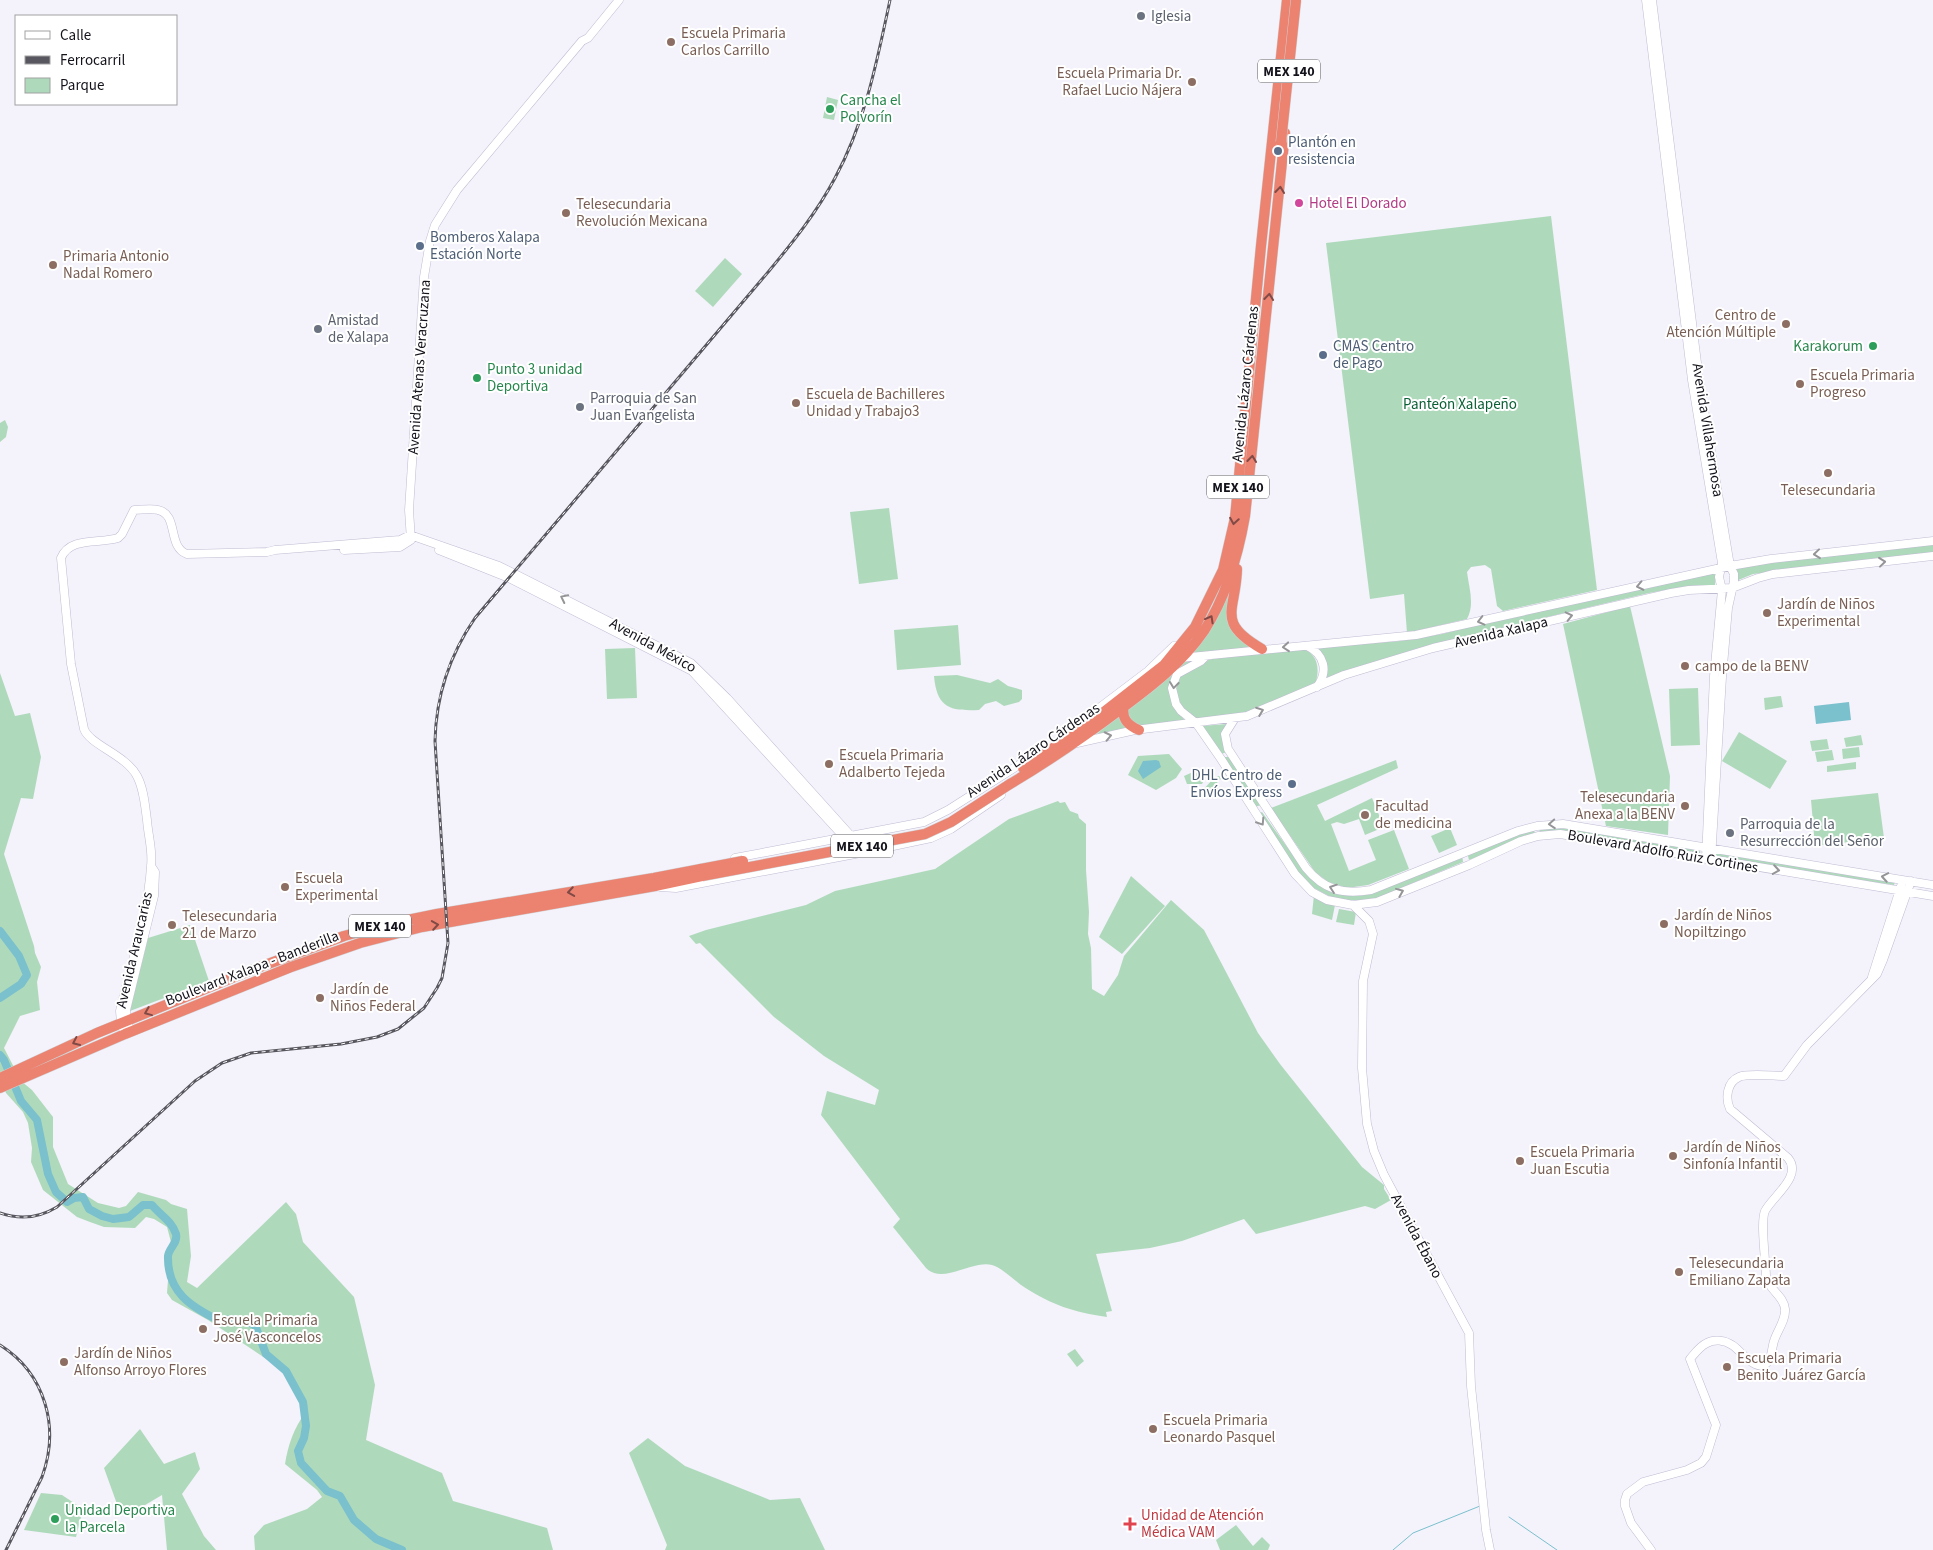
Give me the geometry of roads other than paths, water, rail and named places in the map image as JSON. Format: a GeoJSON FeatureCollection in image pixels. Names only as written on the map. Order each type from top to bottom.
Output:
{"type":"FeatureCollection","features":[{"type":"Feature","properties":{"kind":"highway"},"geometry":{"type":"LineString","coordinates":[[1297,18],[1289,2],[1298,0]]}},
{"type":"Feature","properties":{"kind":"highway","name":"Avenida Lázaro Cárdenas"},"geometry":{"type":"LineString","coordinates":[[1270,156],[1278,141],[1298,0]]}},
{"type":"Feature","properties":{"kind":"highway","name":"Avenida Lázaro Cárdenas"},"geometry":{"type":"LineString","coordinates":[[1008,781],[1027,774],[1077,743],[1162,677],[1182,658],[1210,620],[1227,584],[1236,558],[1245,516],[1298,0]]}},
{"type":"Feature","properties":{"kind":"highway","name":"Avenida Lázaro Cárdenas"},"geometry":{"type":"LineString","coordinates":[[1283,158],[1278,141],[1289,2]]}},
{"type":"Feature","properties":{"kind":"highway","name":"Avenida Lázaro Cárdenas"},"geometry":{"type":"LineString","coordinates":[[701,872],[925,834],[958,818],[1076,733],[1128,692],[1154,675],[1195,627],[1221,576],[1235,518],[1270,156],[1289,2]]}},
{"type":"Feature","properties":{"kind":"highway"},"geometry":{"type":"LineString","coordinates":[[1236,558],[1237,574],[1231,603],[1232,619],[1239,633],[1244,638],[1262,649]]}},
{"type":"Feature","properties":{"kind":"highway"},"geometry":{"type":"LineString","coordinates":[[1128,692],[1123,713],[1127,723],[1139,730]]}},
{"type":"Feature","properties":{"kind":"highway","name":"Boulevard Xalapa - Banderilla"},"geometry":{"type":"LineString","coordinates":[[2,1082],[291,967],[372,940],[422,927],[701,872]]}},
{"type":"Feature","properties":{"kind":"highway","name":"Boulevard Xalapa - Banderilla"},"geometry":{"type":"LineString","coordinates":[[18,1075],[124,1022],[316,946],[369,929],[437,914],[655,882]]}},
{"type":"Feature","properties":{"kind":"main road","name":"Avenida Atenas Veracruzana"},"geometry":{"type":"LineString","coordinates":[[408,538],[426,266],[435,225],[457,190],[555,72],[582,41],[588,38],[619,0]]}},
{"type":"Feature","properties":{"kind":"main road","name":"Avenida Villahermosa"},"geometry":{"type":"LineString","coordinates":[[1646,0],[1692,380],[1722,563],[1719,577],[1722,590],[1708,859]]}},
{"type":"Feature","properties":{"kind":"main road","name":"Avenida Villahermosa"},"geometry":{"type":"LineString","coordinates":[[1652,0],[1699,379],[1730,566],[1734,574],[1725,633],[1713,759]]}},
{"type":"Feature","properties":{"kind":"main road","name":"Avenida Araucarias"},"geometry":{"type":"LineString","coordinates":[[128,1033],[124,1022],[126,1010],[154,896],[155,872],[151,866],[140,781],[131,767],[106,747],[89,737],[84,729],[71,664],[61,558],[67,548],[74,544],[118,538],[134,510],[156,509],[164,512],[170,520],[177,547],[187,554],[267,552],[275,555],[400,547],[408,538]]}},
{"type":"Feature","properties":{"kind":"main road","name":"Avenida México"},"geometry":{"type":"LineString","coordinates":[[408,538],[532,587],[692,671],[847,836],[859,853]]}},
{"type":"Feature","properties":{"kind":"main road","name":"Avenida Xalapa"},"geometry":{"type":"LineString","coordinates":[[1165,660],[1262,649],[1416,636],[1730,566],[1771,559],[1931,541]]}},
{"type":"Feature","properties":{"kind":"main road"},"geometry":{"type":"LineString","coordinates":[[1931,541],[1933,549],[1931,556]]}},
{"type":"Feature","properties":{"kind":"main road","name":"Avenida Xalapa"},"geometry":{"type":"LineString","coordinates":[[1077,743],[1139,730],[1236,718],[1260,711],[1317,686],[1356,672],[1434,648],[1671,593],[1689,590],[1722,590],[1773,574],[1931,556]]}},
{"type":"Feature","properties":{"kind":"main road"},"geometry":{"type":"LineString","coordinates":[[1771,559],[1770,564],[1773,574]]}},
{"type":"Feature","properties":{"kind":"main road"},"geometry":{"type":"LineString","coordinates":[[1667,580],[1672,585],[1671,593]]}},
{"type":"Feature","properties":{"kind":"main road"},"geometry":{"type":"LineString","coordinates":[[1306,645],[1316,651],[1324,665],[1323,677],[1317,686]]}},
{"type":"Feature","properties":{"kind":"main road","name":"Boulevard Adolfo Ruiz Cortines"},"geometry":{"type":"LineString","coordinates":[[1206,656],[1201,661],[1181,670],[1173,681],[1172,688],[1176,704],[1181,711],[1196,723],[1301,881],[1312,892],[1327,900],[1353,905],[1377,902],[1469,865],[1521,841],[1549,834],[1572,835],[1933,896]]}},
{"type":"Feature","properties":{"kind":"main road"},"geometry":{"type":"LineString","coordinates":[[655,882],[670,870],[913,824],[935,818],[1070,731],[1165,660]]}},
{"type":"Feature","properties":{"kind":"main road","name":"Boulevard Adolfo Ruiz Cortines"},"geometry":{"type":"LineString","coordinates":[[1236,718],[1225,734],[1226,744],[1231,755],[1313,876],[1322,884],[1345,892],[1371,890],[1499,837],[1549,824],[1574,824],[1933,885]]}},
{"type":"Feature","properties":{"kind":"main road"},"geometry":{"type":"LineString","coordinates":[[1221,759],[1225,755],[1231,755]]}},
{"type":"Feature","properties":{"kind":"main road"},"geometry":{"type":"LineString","coordinates":[[655,882],[676,888],[859,853],[940,834],[1022,781],[1027,774]]}},
{"type":"Feature","properties":{"kind":"main road"},"geometry":{"type":"LineString","coordinates":[[1652,1550],[1631,1523],[1625,1506],[1627,1494],[1643,1482],[1687,1470],[1702,1462],[1706,1456],[1716,1425],[1690,1358],[1706,1343],[1720,1340],[1733,1345],[1753,1364],[1761,1365],[1766,1363],[1769,1360],[1776,1335],[1785,1317],[1785,1308],[1782,1301],[1767,1281],[1763,1219],[1767,1207],[1792,1174],[1792,1167],[1788,1158],[1730,1109],[1727,1103],[1727,1092],[1734,1081],[1740,1076],[1784,1076],[1807,1045],[1867,985],[1880,969],[1907,881]]}},
{"type":"Feature","properties":{"kind":"main road","name":"Avenida Ébano"},"geometry":{"type":"LineString","coordinates":[[1377,902],[1371,912],[1369,921],[1373,929],[1373,939],[1363,981],[1363,1088],[1367,1124],[1374,1151],[1384,1175],[1469,1333],[1471,1386],[1486,1530],[1490,1550]]}},
{"type":"Feature","properties":{"kind":"main road"},"geometry":{"type":"LineString","coordinates":[[1353,905],[1369,921]]}},
{"type":"Feature","properties":{"kind":"water"},"geometry":{"type":"Polygon","coordinates":[[[1849,702],[1851,720],[1816,724],[1814,706],[1849,702]]]}},
{"type":"Feature","properties":{"kind":"water"},"geometry":{"type":"Polygon","coordinates":[[[1143,761],[1159,761],[1161,767],[1143,779],[1138,771],[1143,761]]]}},
{"type":"Feature","properties":{"kind":"waterway"},"geometry":{"type":"LineString","coordinates":[[0,931],[19,956],[27,975],[21,984],[0,998]]}},
{"type":"Feature","properties":{"kind":"waterway"},"geometry":{"type":"LineString","coordinates":[[0,1055],[4,1060],[21,1101],[37,1120],[48,1174],[56,1192],[67,1202],[74,1198],[83,1197],[89,1209],[113,1219],[129,1217],[143,1205],[152,1205],[166,1218],[176,1234],[176,1240],[168,1256],[169,1269],[176,1289],[191,1304],[220,1321],[238,1320],[255,1325],[266,1354],[286,1371],[303,1402],[306,1426],[304,1438],[298,1451],[301,1463],[327,1491],[340,1496],[354,1520],[376,1539],[402,1550]]}},
{"type":"Feature","properties":{"kind":"waterway"},"geometry":{"type":"LineString","coordinates":[[1393,1550],[1413,1533],[1480,1506]]}},
{"type":"Feature","properties":{"kind":"waterway"},"geometry":{"type":"LineString","coordinates":[[1509,1517],[1557,1550]]}},
{"type":"Feature","properties":{"kind":"railway"},"geometry":{"type":"LineString","coordinates":[[0,1213],[15,1217],[29,1217],[43,1214],[57,1207],[195,1081],[222,1063],[251,1053],[341,1044],[377,1037],[398,1029],[424,1008],[442,978],[448,943],[435,741],[441,692],[451,661],[475,618],[769,271],[813,215],[835,178],[862,114],[890,0]]}},
{"type":"Feature","properties":{"kind":"railway"},"geometry":{"type":"LineString","coordinates":[[0,1345],[16,1357],[38,1387],[49,1421],[50,1440],[42,1477],[6,1550]]}},
{"type":"Feature","properties":{"kind":"place","name":"Iglesia"},"geometry":{"type":"Point","coordinates":[1141,16]}},
{"type":"Feature","properties":{"kind":"place","name":"Escuela Primaria Carlos Carrillo"},"geometry":{"type":"Point","coordinates":[671,42]}},
{"type":"Feature","properties":{"kind":"place","name":"Escuela Primaria Dr. Rafael Lucio Nájera"},"geometry":{"type":"Point","coordinates":[1192,82]}},
{"type":"Feature","properties":{"kind":"place","name":"Cancha el Polvorín"},"geometry":{"type":"Point","coordinates":[830,109]}},
{"type":"Feature","properties":{"kind":"place","name":"Plantón en resistencia"},"geometry":{"type":"Point","coordinates":[1278,151]}},
{"type":"Feature","properties":{"kind":"place","name":"Hotel El Dorado"},"geometry":{"type":"Point","coordinates":[1299,203]}},
{"type":"Feature","properties":{"kind":"place","name":"Telesecundaria Revolución Mexicana"},"geometry":{"type":"Point","coordinates":[566,213]}},
{"type":"Feature","properties":{"kind":"place","name":"Bomberos Xalapa Estación Norte"},"geometry":{"type":"Point","coordinates":[420,246]}},
{"type":"Feature","properties":{"kind":"place","name":"Primaria Antonio Nadal Romero"},"geometry":{"type":"Point","coordinates":[53,265]}},
{"type":"Feature","properties":{"kind":"place","name":"Centro de Atención Múltiple"},"geometry":{"type":"Point","coordinates":[1786,324]}},
{"type":"Feature","properties":{"kind":"place","name":"Amistad de Xalapa"},"geometry":{"type":"Point","coordinates":[318,329]}},
{"type":"Feature","properties":{"kind":"place","name":"Karakorum"},"geometry":{"type":"Point","coordinates":[1873,346]}},
{"type":"Feature","properties":{"kind":"place","name":"CMAS Centro de Pago"},"geometry":{"type":"Point","coordinates":[1323,355]}},
{"type":"Feature","properties":{"kind":"place","name":"Punto 3 unidad Deportiva"},"geometry":{"type":"Point","coordinates":[477,378]}},
{"type":"Feature","properties":{"kind":"place","name":"Escuela Primaria Progreso"},"geometry":{"type":"Point","coordinates":[1800,384]}},
{"type":"Feature","properties":{"kind":"place","name":"Escuela de Bachilleres Unidad y Trabajo3"},"geometry":{"type":"Point","coordinates":[796,403]}},
{"type":"Feature","properties":{"kind":"place","name":"Parroquia de San Juan Evangelista"},"geometry":{"type":"Point","coordinates":[580,407]}},
{"type":"Feature","properties":{"kind":"place","name":"Telesecundaria"},"geometry":{"type":"Point","coordinates":[1828,473]}},
{"type":"Feature","properties":{"kind":"place","name":"Jardín de Niños Experimental"},"geometry":{"type":"Point","coordinates":[1767,613]}},
{"type":"Feature","properties":{"kind":"place","name":"campo de la BENV"},"geometry":{"type":"Point","coordinates":[1685,666]}},
{"type":"Feature","properties":{"kind":"place","name":"Escuela Primaria Adalberto Tejeda"},"geometry":{"type":"Point","coordinates":[829,764]}},
{"type":"Feature","properties":{"kind":"place","name":"DHL Centro de Envíos Express"},"geometry":{"type":"Point","coordinates":[1292,784]}},
{"type":"Feature","properties":{"kind":"place","name":"Telesecundaria Anexa a la BENV"},"geometry":{"type":"Point","coordinates":[1685,806]}},
{"type":"Feature","properties":{"kind":"place","name":"Facultad de medicina"},"geometry":{"type":"Point","coordinates":[1365,815]}},
{"type":"Feature","properties":{"kind":"place","name":"Parroquia de la Resurrección del Señor"},"geometry":{"type":"Point","coordinates":[1730,833]}},
{"type":"Feature","properties":{"kind":"place","name":"Escuela Experimental"},"geometry":{"type":"Point","coordinates":[285,887]}},
{"type":"Feature","properties":{"kind":"place","name":"Jardín de Niños Nopiltzingo"},"geometry":{"type":"Point","coordinates":[1664,924]}},
{"type":"Feature","properties":{"kind":"place","name":"Telesecundaria 21 de Marzo"},"geometry":{"type":"Point","coordinates":[172,925]}},
{"type":"Feature","properties":{"kind":"place","name":"Jardín de Niños Federal"},"geometry":{"type":"Point","coordinates":[320,998]}},
{"type":"Feature","properties":{"kind":"place","name":"Jardín de Niños Sinfonía Infantil"},"geometry":{"type":"Point","coordinates":[1673,1156]}},
{"type":"Feature","properties":{"kind":"place","name":"Escuela Primaria Juan Escutia"},"geometry":{"type":"Point","coordinates":[1520,1161]}},
{"type":"Feature","properties":{"kind":"place","name":"Telesecundaria Emiliano Zapata"},"geometry":{"type":"Point","coordinates":[1679,1272]}},
{"type":"Feature","properties":{"kind":"place","name":"Escuela Primaria José Vasconcelos"},"geometry":{"type":"Point","coordinates":[203,1329]}},
{"type":"Feature","properties":{"kind":"place","name":"Jardín de Niños Alfonso Arroyo Flores"},"geometry":{"type":"Point","coordinates":[64,1362]}},
{"type":"Feature","properties":{"kind":"place","name":"Escuela Primaria Benito Juárez García"},"geometry":{"type":"Point","coordinates":[1727,1367]}},
{"type":"Feature","properties":{"kind":"place","name":"Escuela Primaria Leonardo Pasquel"},"geometry":{"type":"Point","coordinates":[1153,1429]}},
{"type":"Feature","properties":{"kind":"place","name":"Unidad Deportiva la Parcela"},"geometry":{"type":"Point","coordinates":[55,1519]}},
{"type":"Feature","properties":{"kind":"place","name":"Unidad de Atención Médica VAM"},"geometry":{"type":"Point","coordinates":[1130,1524]}},
{"type":"Feature","properties":{"kind":"park label","name":"Panteón Xalapeño"},"geometry":{"type":"Point","coordinates":[1460,404]}}]}
